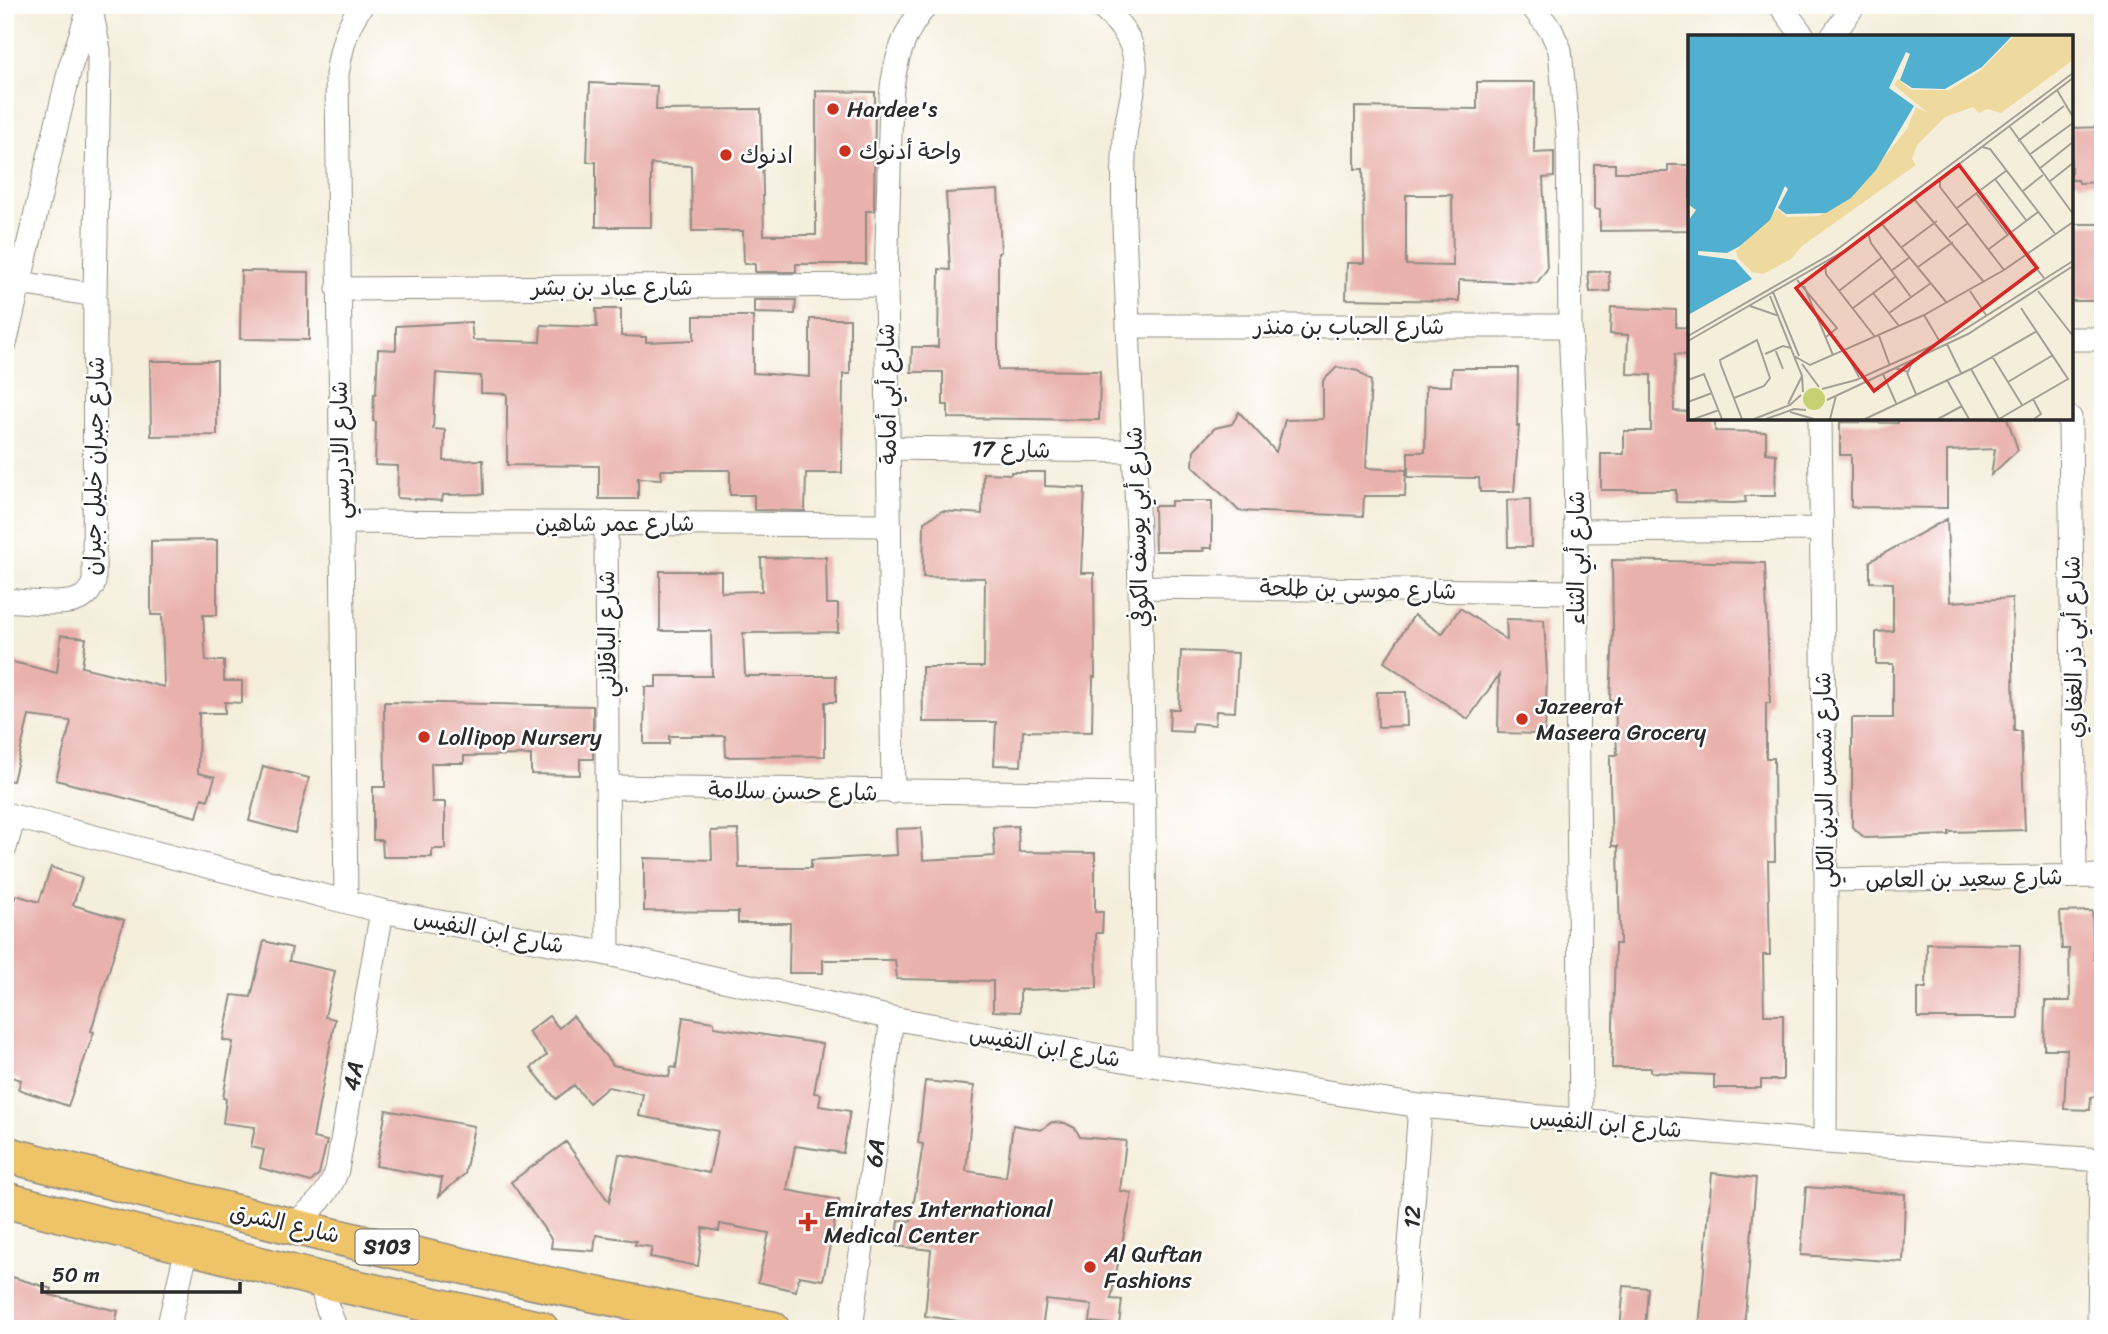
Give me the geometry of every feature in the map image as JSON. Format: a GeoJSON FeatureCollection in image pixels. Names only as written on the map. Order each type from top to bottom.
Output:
{"type":"FeatureCollection","features":[{"type":"Feature","properties":{"kind":"main road","name":"شارع الشرق"},"geometry":{"type":"LineString","coordinates":[[5,1154],[293,1225],[648,1306],[772,1329]]}},
{"type":"Feature","properties":{"kind":"main road","name":"شارع الشرق"},"geometry":{"type":"LineString","coordinates":[[5,1200],[187,1248],[522,1327]]}},
{"type":"Feature","properties":{"kind":"street","name":"شارع الادريسي"},"geometry":{"type":"LineString","coordinates":[[346,901],[337,75],[340,52],[347,31],[362,5]]}},
{"type":"Feature","properties":{"kind":"street","name":"شارع أبي أمامة"},"geometry":{"type":"LineString","coordinates":[[893,792],[886,285],[893,75],[908,33],[928,5]]}},
{"type":"Feature","properties":{"kind":"street","name":"شارع أبي يوسف الكوفي"},"geometry":{"type":"LineString","coordinates":[[1098,5],[1120,26],[1130,42],[1135,60],[1135,78],[1125,136],[1128,326],[1140,587],[1145,1064]]}},
{"type":"Feature","properties":{"kind":"street","name":"شارع أبي الثناء"},"geometry":{"type":"LineString","coordinates":[[1531,5],[1551,30],[1560,50],[1569,148],[1570,326],[1575,440],[1581,1121]]}},
{"type":"Feature","properties":{"kind":"street"},"geometry":{"type":"LineString","coordinates":[[1780,5],[1802,35]]}},
{"type":"Feature","properties":{"kind":"street"},"geometry":{"type":"LineString","coordinates":[[1833,35],[1854,5]]}},
{"type":"Feature","properties":{"kind":"street","name":"شارع جبران خليل جبران"},"geometry":{"type":"LineString","coordinates":[[5,344],[73,57],[90,6]]}},
{"type":"Feature","properties":{"kind":"street","name":"شارع جبران خليل جبران"},"geometry":{"type":"LineString","coordinates":[[5,600],[77,601],[88,594],[94,583],[99,50],[90,6]]}},
{"type":"Feature","properties":{"kind":"street"},"geometry":{"type":"LineString","coordinates":[[20,283],[95,295]]}},
{"type":"Feature","properties":{"kind":"street","name":"شارع عباد بن بشر"},"geometry":{"type":"LineString","coordinates":[[338,289],[886,285]]}},
{"type":"Feature","properties":{"kind":"street","name":"شارع الحباب بن منذر"},"geometry":{"type":"LineString","coordinates":[[1128,326],[1570,326]]}},
{"type":"Feature","properties":{"kind":"street"},"geometry":{"type":"LineString","coordinates":[[2073,339],[2103,339]]}},
{"type":"Feature","properties":{"kind":"street","name":"شارع شمس الدين الكلي"},"geometry":{"type":"LineString","coordinates":[[1819,420],[1826,880],[1825,1142]]}},
{"type":"Feature","properties":{"kind":"street","name":"شارع أبي ذر الغفاري"},"geometry":{"type":"LineString","coordinates":[[2070,420],[2076,876]]}},
{"type":"Feature","properties":{"kind":"street","name":"شارع 17"},"geometry":{"type":"LineString","coordinates":[[888,448],[1134,451]]}},
{"type":"Feature","properties":{"kind":"street","name":"شارع عمر شاهين"},"geometry":{"type":"LineString","coordinates":[[341,522],[889,525]]}},
{"type":"Feature","properties":{"kind":"street","name":"شارع الباقلاني"},"geometry":{"type":"LineString","coordinates":[[606,523],[608,787]]}},
{"type":"Feature","properties":{"kind":"street"},"geometry":{"type":"LineString","coordinates":[[1576,531],[1820,529]]}},
{"type":"Feature","properties":{"kind":"street","name":"شارع موسى بن طلحة"},"geometry":{"type":"LineString","coordinates":[[1140,587],[1576,592]]}},
{"type":"Feature","properties":{"kind":"street"},"geometry":{"type":"LineString","coordinates":[[608,787],[608,954]]}},
{"type":"Feature","properties":{"kind":"street","name":"شارع حسن سلامة"},"geometry":{"type":"LineString","coordinates":[[608,787],[1144,794]]}},
{"type":"Feature","properties":{"kind":"street"},"geometry":{"type":"LineString","coordinates":[[5,848],[10,815]]}},
{"type":"Feature","properties":{"kind":"street","name":"شارع ابن النفيس"},"geometry":{"type":"LineString","coordinates":[[10,815],[382,911],[608,954],[892,1018],[1145,1064],[1420,1106],[1825,1142],[2102,1160]]}},
{"type":"Feature","properties":{"kind":"street","name":"شارع سعيد بن العاص"},"geometry":{"type":"LineString","coordinates":[[1826,880],[2103,876]]}},
{"type":"Feature","properties":{"kind":"street","name":"4A"},"geometry":{"type":"LineString","coordinates":[[293,1225],[329,1191],[337,1170],[382,911]]}},
{"type":"Feature","properties":{"kind":"street","name":"6A"},"geometry":{"type":"LineString","coordinates":[[851,1329],[892,1018]]}},
{"type":"Feature","properties":{"kind":"street","name":"12"},"geometry":{"type":"LineString","coordinates":[[1404,1329],[1420,1106]]}},
{"type":"Feature","properties":{"kind":"street"},"geometry":{"type":"LineString","coordinates":[[2099,1329],[2102,1160]]}},
{"type":"Feature","properties":{"kind":"street"},"geometry":{"type":"LineString","coordinates":[[168,1329],[187,1248]]}},
{"type":"Feature","properties":{"kind":"street"},"geometry":{"type":"LineString","coordinates":[[321,1280],[326,1304],[336,1329]]}},
{"type":"Feature","properties":{"kind":"building"},"geometry":{"type":"Polygon","coordinates":[[[1477,82],[1535,82],[1534,153],[1554,152],[1554,177],[1543,178],[1547,269],[1537,283],[1459,280],[1459,301],[1346,299],[1347,263],[1364,263],[1363,169],[1355,169],[1355,107],[1477,109],[1477,82]],[[1406,195],[1406,265],[1453,266],[1452,195],[1406,195]]]}},
{"type":"Feature","properties":{"kind":"building"},"geometry":{"type":"Polygon","coordinates":[[[590,83],[657,86],[656,110],[761,109],[764,235],[816,235],[816,91],[875,92],[874,211],[866,211],[866,264],[796,264],[796,272],[755,272],[755,264],[744,264],[743,231],[692,231],[691,166],[651,164],[651,227],[596,227],[596,162],[587,162],[590,83]]]}},
{"type":"Feature","properties":{"kind":"building"},"geometry":{"type":"Polygon","coordinates":[[[2103,127],[2103,182],[2079,183],[2078,180],[2073,180],[2073,128],[2103,127]]]}},
{"type":"Feature","properties":{"kind":"building"},"geometry":{"type":"Polygon","coordinates":[[[1594,164],[1615,164],[1615,172],[1668,172],[1668,165],[1688,165],[1688,230],[1600,231],[1600,210],[1594,209],[1594,164]]]}},
{"type":"Feature","properties":{"kind":"building"},"geometry":{"type":"Polygon","coordinates":[[[998,190],[1001,252],[998,253],[998,370],[1100,371],[1099,420],[948,418],[948,405],[943,405],[943,372],[911,372],[912,347],[938,347],[939,269],[950,270],[946,193],[998,190]]]}},
{"type":"Feature","properties":{"kind":"building"},"geometry":{"type":"Polygon","coordinates":[[[2073,224],[2103,224],[2103,301],[2073,301],[2073,224]]]}},
{"type":"Feature","properties":{"kind":"building"},"geometry":{"type":"Polygon","coordinates":[[[241,271],[309,272],[309,340],[240,339],[241,271]]]}},
{"type":"Feature","properties":{"kind":"building"},"geometry":{"type":"Polygon","coordinates":[[[1609,271],[1610,291],[1590,292],[1588,272],[1609,271]]]}},
{"type":"Feature","properties":{"kind":"building"},"geometry":{"type":"Polygon","coordinates":[[[754,300],[796,300],[795,314],[754,313],[754,300]]]}},
{"type":"Feature","properties":{"kind":"building"},"geometry":{"type":"Polygon","coordinates":[[[1611,307],[1676,310],[1676,327],[1688,328],[1688,355],[1675,354],[1674,411],[1688,412],[1688,420],[1715,420],[1715,431],[1766,432],[1766,453],[1776,454],[1775,496],[1745,496],[1746,502],[1734,503],[1676,502],[1676,490],[1601,490],[1601,454],[1624,454],[1624,431],[1651,431],[1651,375],[1627,374],[1628,335],[1610,334],[1611,307]]]}},
{"type":"Feature","properties":{"kind":"building"},"geometry":{"type":"Polygon","coordinates":[[[596,309],[621,309],[621,336],[646,337],[646,342],[694,340],[694,316],[753,316],[753,373],[810,377],[810,319],[850,319],[850,374],[843,374],[842,473],[806,473],[805,511],[754,510],[754,495],[730,495],[730,470],[661,470],[662,479],[638,478],[638,499],[599,499],[599,466],[507,465],[507,394],[481,393],[481,376],[436,373],[433,429],[445,430],[444,461],[483,460],[484,494],[443,495],[442,501],[397,498],[398,466],[375,465],[376,422],[373,421],[378,349],[396,350],[396,326],[471,322],[473,340],[540,342],[541,325],[597,327],[596,309]]]}},
{"type":"Feature","properties":{"kind":"building"},"geometry":{"type":"Polygon","coordinates":[[[150,361],[217,361],[217,435],[151,436],[150,361]]]}},
{"type":"Feature","properties":{"kind":"building"},"geometry":{"type":"Polygon","coordinates":[[[1337,367],[1358,371],[1371,381],[1366,468],[1406,470],[1405,496],[1364,496],[1363,516],[1239,511],[1193,466],[1194,450],[1215,428],[1232,424],[1239,412],[1276,452],[1285,420],[1323,419],[1323,381],[1337,367]]]}},
{"type":"Feature","properties":{"kind":"building"},"geometry":{"type":"Polygon","coordinates":[[[1452,368],[1518,368],[1519,426],[1514,492],[1480,492],[1479,478],[1408,477],[1408,452],[1425,452],[1426,386],[1451,386],[1452,368]]]}},
{"type":"Feature","properties":{"kind":"building"},"geometry":{"type":"Polygon","coordinates":[[[1898,420],[2008,420],[2018,450],[1991,475],[1995,449],[1947,451],[1947,508],[1851,507],[1851,455],[1840,455],[1840,422],[1898,423],[1898,420]]]}},
{"type":"Feature","properties":{"kind":"building"},"geometry":{"type":"Polygon","coordinates":[[[1045,472],[1045,486],[1085,488],[1081,573],[1094,573],[1095,677],[1092,732],[1023,731],[1021,766],[994,765],[996,722],[923,722],[922,667],[984,667],[985,578],[923,577],[924,522],[942,511],[982,514],[983,473],[1045,472]]]}},
{"type":"Feature","properties":{"kind":"building"},"geometry":{"type":"Polygon","coordinates":[[[1530,499],[1531,547],[1508,547],[1507,500],[1530,499]]]}},
{"type":"Feature","properties":{"kind":"building"},"geometry":{"type":"Polygon","coordinates":[[[1171,501],[1212,501],[1212,548],[1203,548],[1204,551],[1155,551],[1154,506],[1171,506],[1171,501]]]}},
{"type":"Feature","properties":{"kind":"building"},"geometry":{"type":"Polygon","coordinates":[[[1947,519],[1950,602],[2012,598],[2014,731],[2021,731],[2025,830],[1865,838],[1852,827],[1852,718],[1893,718],[1893,664],[1876,664],[1876,632],[1893,631],[1893,583],[1870,582],[1870,561],[1947,519]]]}},
{"type":"Feature","properties":{"kind":"building"},"geometry":{"type":"Polygon","coordinates":[[[217,540],[217,615],[203,615],[206,661],[224,661],[224,681],[242,681],[242,703],[225,702],[225,713],[199,713],[198,773],[215,777],[208,800],[202,798],[197,817],[56,780],[71,721],[29,716],[13,781],[5,780],[5,660],[57,673],[61,635],[86,638],[82,667],[164,687],[162,615],[151,615],[151,541],[217,540]]]}},
{"type":"Feature","properties":{"kind":"building"},"geometry":{"type":"Polygon","coordinates":[[[826,557],[827,604],[838,604],[838,632],[743,633],[745,676],[836,676],[836,702],[825,702],[825,756],[726,757],[725,736],[669,736],[669,744],[644,744],[645,687],[656,687],[656,676],[712,676],[711,631],[660,631],[660,571],[721,571],[721,592],[762,591],[761,558],[826,557]]]}},
{"type":"Feature","properties":{"kind":"building"},"geometry":{"type":"Polygon","coordinates":[[[1612,560],[1765,563],[1770,703],[1766,703],[1766,758],[1774,758],[1775,861],[1768,861],[1770,955],[1763,955],[1764,1015],[1783,1015],[1783,1080],[1761,1080],[1761,1088],[1714,1088],[1714,1075],[1651,1072],[1651,1068],[1612,1068],[1615,944],[1620,944],[1618,846],[1612,846],[1610,783],[1610,755],[1617,755],[1615,701],[1610,700],[1612,560]]]}},
{"type":"Feature","properties":{"kind":"building"},"geometry":{"type":"Polygon","coordinates":[[[1460,608],[1507,640],[1506,619],[1544,620],[1547,674],[1545,734],[1498,733],[1499,675],[1468,719],[1384,662],[1414,615],[1442,634],[1460,608]]]}},
{"type":"Feature","properties":{"kind":"building"},"geometry":{"type":"Polygon","coordinates":[[[1181,651],[1238,653],[1235,712],[1216,711],[1215,725],[1193,723],[1192,732],[1169,731],[1170,709],[1179,709],[1181,651]]]}},
{"type":"Feature","properties":{"kind":"building"},"geometry":{"type":"Polygon","coordinates":[[[1377,692],[1406,692],[1407,726],[1378,727],[1377,692]]]}},
{"type":"Feature","properties":{"kind":"building"},"geometry":{"type":"Polygon","coordinates":[[[384,702],[593,706],[593,759],[580,759],[580,775],[531,774],[531,755],[464,756],[464,763],[431,763],[432,802],[445,802],[445,849],[432,849],[432,857],[383,857],[382,840],[373,840],[373,787],[385,787],[384,702]]]}},
{"type":"Feature","properties":{"kind":"building"},"geometry":{"type":"Polygon","coordinates":[[[263,766],[309,778],[295,833],[249,821],[263,766]]]}},
{"type":"Feature","properties":{"kind":"building"},"geometry":{"type":"Polygon","coordinates":[[[1018,826],[1019,852],[1095,853],[1095,912],[1103,912],[1102,933],[1096,933],[1097,988],[1020,990],[1020,1012],[993,1011],[993,981],[897,979],[895,960],[823,960],[823,973],[789,973],[790,923],[738,923],[738,912],[644,911],[644,858],[712,860],[711,831],[738,830],[739,868],[811,868],[811,860],[897,855],[896,829],[921,828],[923,860],[995,856],[993,827],[1018,826]]]}},
{"type":"Feature","properties":{"kind":"building"},"geometry":{"type":"Polygon","coordinates":[[[51,867],[82,878],[73,905],[124,920],[91,1031],[94,1032],[68,1106],[18,1089],[21,1080],[5,1075],[5,932],[16,895],[39,902],[51,867]]]}},
{"type":"Feature","properties":{"kind":"building"},"geometry":{"type":"Polygon","coordinates":[[[2092,911],[2094,959],[2103,959],[2103,1097],[2091,1097],[2090,1110],[2064,1109],[2067,1049],[2044,1049],[2045,1001],[2070,1001],[2069,949],[2062,949],[2060,912],[2092,911]]]}},
{"type":"Feature","properties":{"kind":"building"},"geometry":{"type":"Polygon","coordinates":[[[264,941],[292,948],[289,961],[335,971],[325,1017],[335,1019],[313,1138],[327,1141],[319,1174],[311,1182],[260,1168],[264,1150],[251,1147],[255,1127],[223,1123],[226,1099],[223,1098],[233,1042],[223,1040],[232,995],[251,997],[264,941]]]}},
{"type":"Feature","properties":{"kind":"building"},"geometry":{"type":"Polygon","coordinates":[[[1927,943],[2020,945],[2018,1018],[1918,1018],[1918,988],[1926,988],[1927,943]]]}},
{"type":"Feature","properties":{"kind":"building"},"geometry":{"type":"Polygon","coordinates":[[[549,1016],[559,1028],[573,1016],[613,1065],[669,1077],[671,1067],[676,1068],[683,1017],[714,1022],[714,1027],[823,1044],[814,1093],[821,1094],[819,1106],[850,1111],[843,1153],[795,1146],[787,1190],[839,1200],[823,1280],[799,1276],[796,1291],[758,1282],[769,1233],[720,1224],[719,1231],[703,1228],[698,1266],[650,1257],[652,1247],[635,1245],[636,1241],[596,1235],[594,1251],[551,1248],[552,1240],[511,1182],[566,1142],[609,1202],[619,1154],[709,1173],[718,1131],[639,1116],[643,1094],[608,1087],[589,1103],[574,1085],[556,1099],[531,1068],[547,1055],[528,1032],[549,1016]]]}},
{"type":"Feature","properties":{"kind":"building"},"geometry":{"type":"Polygon","coordinates":[[[925,1081],[974,1086],[966,1171],[1006,1177],[1013,1125],[1041,1130],[1052,1122],[1065,1123],[1075,1128],[1080,1137],[1126,1141],[1120,1191],[1132,1193],[1111,1299],[1122,1300],[1119,1325],[1090,1322],[1092,1305],[1046,1300],[1042,1329],[997,1329],[998,1327],[925,1316],[931,1250],[896,1246],[899,1220],[911,1221],[923,1144],[918,1143],[925,1081]]]}},
{"type":"Feature","properties":{"kind":"building"},"geometry":{"type":"Polygon","coordinates":[[[386,1110],[474,1126],[465,1174],[439,1196],[442,1178],[376,1166],[386,1110]]]}},
{"type":"Feature","properties":{"kind":"building"},"geometry":{"type":"Polygon","coordinates":[[[1712,1173],[1756,1178],[1744,1329],[1699,1329],[1712,1173]]]}},
{"type":"Feature","properties":{"kind":"building"},"geometry":{"type":"Polygon","coordinates":[[[1806,1187],[1905,1194],[1903,1262],[1801,1255],[1806,1187]]]}},
{"type":"Feature","properties":{"kind":"building"},"geometry":{"type":"Polygon","coordinates":[[[9,1276],[52,1289],[50,1295],[118,1311],[114,1329],[5,1329],[5,1287],[9,1276]]]}},
{"type":"Feature","properties":{"kind":"building"},"geometry":{"type":"Polygon","coordinates":[[[1624,1286],[1648,1288],[1645,1329],[1620,1329],[1624,1286]]]}},
{"type":"Feature","properties":{"kind":"place","name":"Hardee's"},"geometry":{"type":"Point","coordinates":[833,109]}},
{"type":"Feature","properties":{"kind":"place","name":"واحة أدنوك"},"geometry":{"type":"Point","coordinates":[845,151]}},
{"type":"Feature","properties":{"kind":"place","name":"ادنوك"},"geometry":{"type":"Point","coordinates":[726,155]}},
{"type":"Feature","properties":{"kind":"place","name":"Jazeerat Maseera Grocery"},"geometry":{"type":"Point","coordinates":[1522,719]}},
{"type":"Feature","properties":{"kind":"place","name":"Lollipop Nursery"},"geometry":{"type":"Point","coordinates":[424,737]}},
{"type":"Feature","properties":{"kind":"place","name":"Emirates International Medical Center"},"geometry":{"type":"Point","coordinates":[808,1222]}},
{"type":"Feature","properties":{"kind":"place","name":"Al Quftan Fashions"},"geometry":{"type":"Point","coordinates":[1090,1267]}}]}
